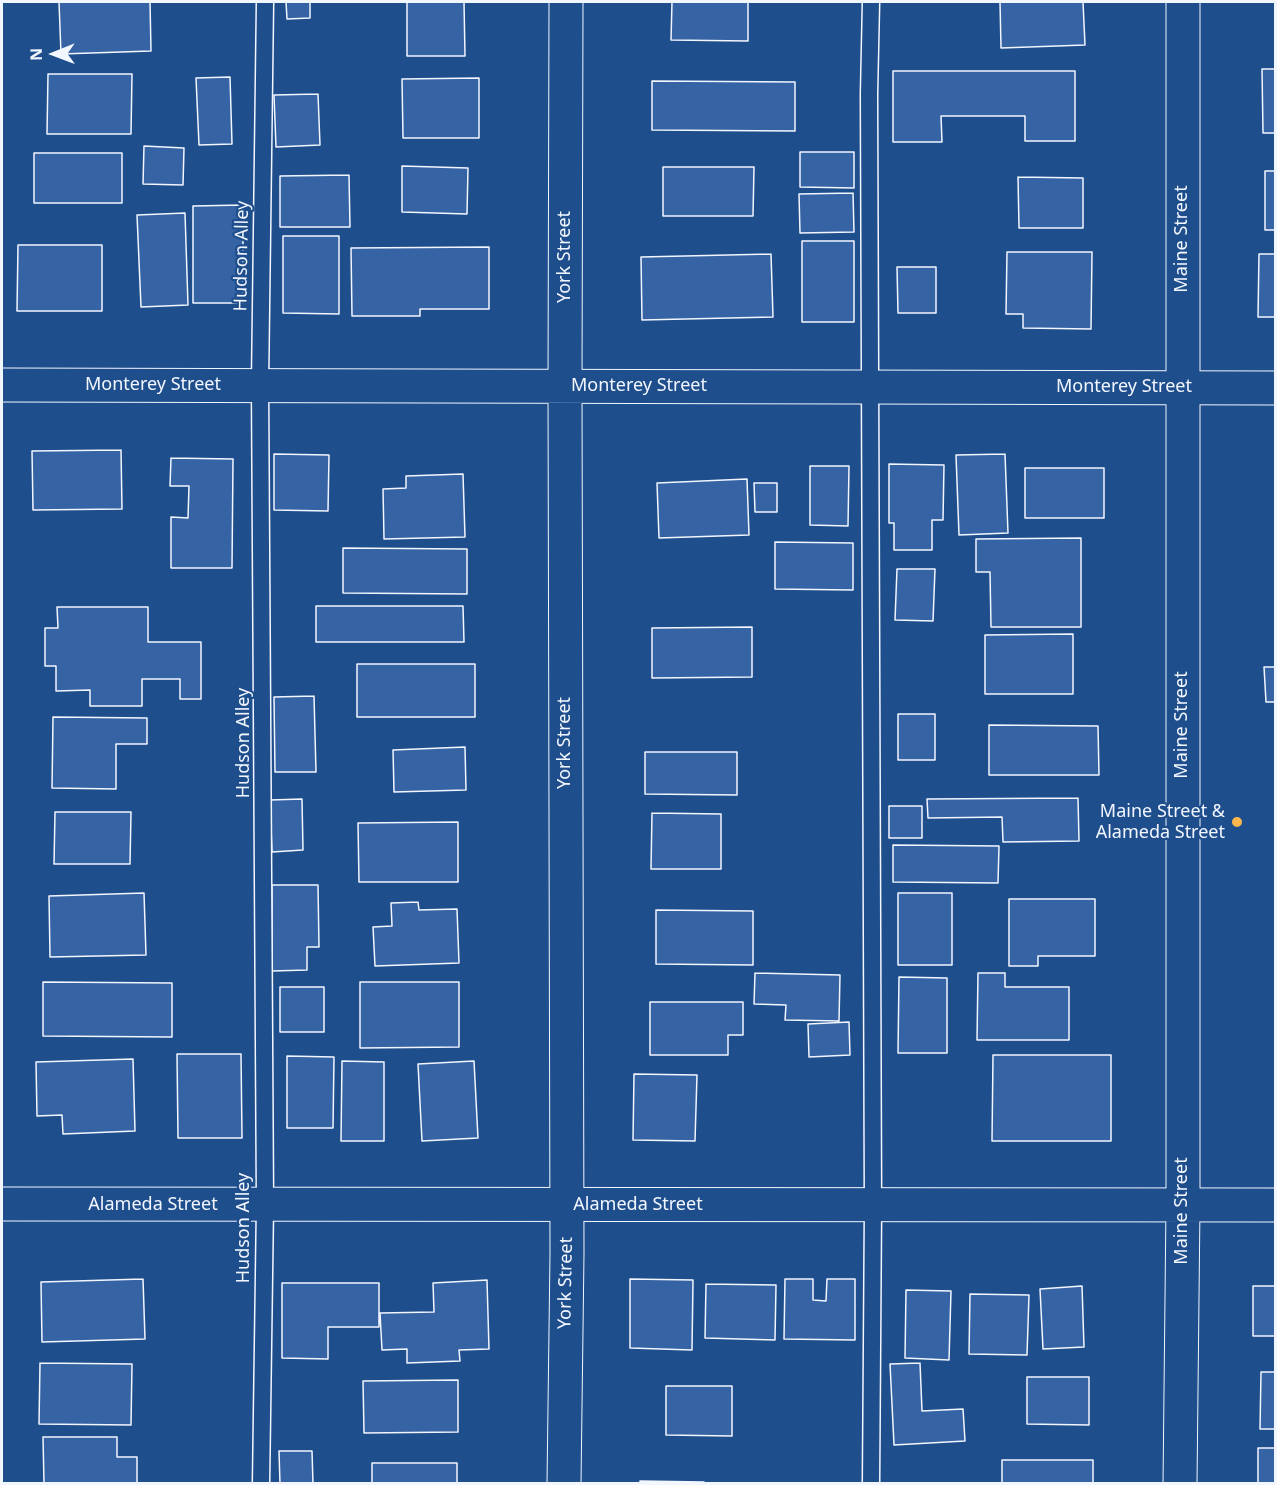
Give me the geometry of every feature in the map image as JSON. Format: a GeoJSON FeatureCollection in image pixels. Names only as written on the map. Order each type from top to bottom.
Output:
{"type":"FeatureCollection","features":[{"type":"Feature","properties":{"kind":"street","name":"York Street"},"geometry":{"type":"LineString","coordinates":[[564,1484],[566,2]]}},
{"type":"Feature","properties":{"kind":"street","name":"Maine Street"},"geometry":{"type":"LineString","coordinates":[[1180,1484],[1183,1205],[1183,2]]}},
{"type":"Feature","properties":{"kind":"street","name":"Monterey Street"},"geometry":{"type":"LineString","coordinates":[[2,385],[1275,388]]}},
{"type":"Feature","properties":{"kind":"street","name":"Alameda Street"},"geometry":{"type":"LineString","coordinates":[[2,1204],[1275,1205]]}},
{"type":"Feature","properties":{"kind":"lane","name":"Hudson Alley"},"geometry":{"type":"LineString","coordinates":[[261,1484],[265,1205],[260,384],[265,2]]}},
{"type":"Feature","properties":{"kind":"lane"},"geometry":{"type":"LineString","coordinates":[[871,2],[869,93],[873,1206],[871,1484]]}},
{"type":"Feature","properties":{"kind":"building"},"geometry":{"type":"Polygon","coordinates":[[[59,2],[150,2],[151,51],[61,54],[59,2]]]}},
{"type":"Feature","properties":{"kind":"building"},"geometry":{"type":"Polygon","coordinates":[[[286,2],[310,2],[310,18],[287,19],[286,2]]]}},
{"type":"Feature","properties":{"kind":"building"},"geometry":{"type":"Polygon","coordinates":[[[407,2],[464,2],[465,56],[407,56],[407,2]]]}},
{"type":"Feature","properties":{"kind":"building"},"geometry":{"type":"Polygon","coordinates":[[[672,2],[748,2],[748,41],[671,40],[672,2]]]}},
{"type":"Feature","properties":{"kind":"building"},"geometry":{"type":"Polygon","coordinates":[[[1000,2],[1083,2],[1085,45],[1001,48],[1000,2]]]}},
{"type":"Feature","properties":{"kind":"building"},"geometry":{"type":"Polygon","coordinates":[[[1262,69],[1276,69],[1276,133],[1263,133],[1262,69]]]}},
{"type":"Feature","properties":{"kind":"building"},"geometry":{"type":"Polygon","coordinates":[[[893,71],[1075,71],[1075,141],[1025,141],[1025,116],[941,116],[942,142],[893,142],[893,71]]]}},
{"type":"Feature","properties":{"kind":"building"},"geometry":{"type":"Polygon","coordinates":[[[48,74],[132,74],[131,134],[47,134],[48,74]]]}},
{"type":"Feature","properties":{"kind":"building"},"geometry":{"type":"Polygon","coordinates":[[[230,77],[232,144],[199,145],[196,78],[230,77]]]}},
{"type":"Feature","properties":{"kind":"building"},"geometry":{"type":"Polygon","coordinates":[[[479,78],[479,138],[403,138],[402,79],[479,78]]]}},
{"type":"Feature","properties":{"kind":"building"},"geometry":{"type":"Polygon","coordinates":[[[652,81],[795,82],[795,131],[652,130],[652,81]]]}},
{"type":"Feature","properties":{"kind":"building"},"geometry":{"type":"Polygon","coordinates":[[[318,94],[320,145],[276,147],[274,95],[318,94]]]}},
{"type":"Feature","properties":{"kind":"building"},"geometry":{"type":"Polygon","coordinates":[[[144,146],[184,148],[183,185],[143,184],[144,146]]]}},
{"type":"Feature","properties":{"kind":"building"},"geometry":{"type":"Polygon","coordinates":[[[800,152],[854,152],[854,188],[800,187],[800,152]]]}},
{"type":"Feature","properties":{"kind":"building"},"geometry":{"type":"Polygon","coordinates":[[[34,153],[122,153],[122,203],[34,203],[34,153]]]}},
{"type":"Feature","properties":{"kind":"building"},"geometry":{"type":"Polygon","coordinates":[[[402,166],[468,168],[467,214],[402,212],[402,166]]]}},
{"type":"Feature","properties":{"kind":"building"},"geometry":{"type":"Polygon","coordinates":[[[663,167],[754,167],[753,216],[663,216],[663,167]]]}},
{"type":"Feature","properties":{"kind":"building"},"geometry":{"type":"Polygon","coordinates":[[[1265,171],[1276,171],[1276,230],[1265,230],[1265,171]]]}},
{"type":"Feature","properties":{"kind":"building"},"geometry":{"type":"Polygon","coordinates":[[[349,175],[350,227],[280,227],[280,176],[349,175]]]}},
{"type":"Feature","properties":{"kind":"building"},"geometry":{"type":"Polygon","coordinates":[[[1018,177],[1083,178],[1083,228],[1019,228],[1018,177]]]}},
{"type":"Feature","properties":{"kind":"building"},"geometry":{"type":"Polygon","coordinates":[[[853,193],[854,232],[800,233],[799,194],[853,193]]]}},
{"type":"Feature","properties":{"kind":"building"},"geometry":{"type":"Polygon","coordinates":[[[243,205],[243,303],[193,303],[193,206],[243,205]]]}},
{"type":"Feature","properties":{"kind":"building"},"geometry":{"type":"Polygon","coordinates":[[[185,213],[188,305],[141,307],[137,215],[185,213]]]}},
{"type":"Feature","properties":{"kind":"building"},"geometry":{"type":"Polygon","coordinates":[[[283,236],[339,236],[339,314],[283,313],[283,236]]]}},
{"type":"Feature","properties":{"kind":"building"},"geometry":{"type":"Polygon","coordinates":[[[802,241],[854,241],[854,322],[802,322],[802,241]]]}},
{"type":"Feature","properties":{"kind":"building"},"geometry":{"type":"Polygon","coordinates":[[[18,245],[102,245],[102,311],[17,311],[18,245]]]}},
{"type":"Feature","properties":{"kind":"building"},"geometry":{"type":"Polygon","coordinates":[[[489,247],[489,309],[420,309],[420,316],[352,316],[351,248],[489,247]]]}},
{"type":"Feature","properties":{"kind":"building"},"geometry":{"type":"Polygon","coordinates":[[[1007,252],[1092,252],[1091,329],[1023,328],[1023,314],[1006,314],[1007,252]]]}},
{"type":"Feature","properties":{"kind":"building"},"geometry":{"type":"Polygon","coordinates":[[[771,254],[773,317],[642,320],[641,257],[771,254]]]}},
{"type":"Feature","properties":{"kind":"building"},"geometry":{"type":"Polygon","coordinates":[[[1259,254],[1276,254],[1276,317],[1258,317],[1259,254]]]}},
{"type":"Feature","properties":{"kind":"building"},"geometry":{"type":"Polygon","coordinates":[[[897,267],[936,267],[936,313],[898,313],[897,267]]]}},
{"type":"Feature","properties":{"kind":"building"},"geometry":{"type":"Polygon","coordinates":[[[121,450],[122,509],[33,510],[32,451],[121,450]]]}},
{"type":"Feature","properties":{"kind":"building"},"geometry":{"type":"Polygon","coordinates":[[[274,454],[329,455],[328,511],[274,510],[274,454]]]}},
{"type":"Feature","properties":{"kind":"building"},"geometry":{"type":"Polygon","coordinates":[[[1005,454],[1008,533],[959,535],[956,455],[1005,454]]]}},
{"type":"Feature","properties":{"kind":"building"},"geometry":{"type":"Polygon","coordinates":[[[171,458],[233,459],[232,568],[171,568],[171,517],[188,518],[189,486],[170,486],[171,458]]]}},
{"type":"Feature","properties":{"kind":"building"},"geometry":{"type":"Polygon","coordinates":[[[889,464],[944,465],[943,520],[932,520],[932,550],[894,550],[894,523],[889,523],[889,464]]]}},
{"type":"Feature","properties":{"kind":"building"},"geometry":{"type":"Polygon","coordinates":[[[810,466],[849,466],[848,526],[810,525],[810,466]]]}},
{"type":"Feature","properties":{"kind":"building"},"geometry":{"type":"Polygon","coordinates":[[[1025,468],[1104,468],[1104,518],[1025,518],[1025,468]]]}},
{"type":"Feature","properties":{"kind":"building"},"geometry":{"type":"Polygon","coordinates":[[[463,474],[465,537],[384,539],[383,489],[406,488],[406,476],[463,474]]]}},
{"type":"Feature","properties":{"kind":"building"},"geometry":{"type":"Polygon","coordinates":[[[747,479],[749,535],[659,538],[657,483],[747,479]]]}},
{"type":"Feature","properties":{"kind":"building"},"geometry":{"type":"Polygon","coordinates":[[[754,483],[777,483],[777,512],[755,512],[754,483]]]}},
{"type":"Feature","properties":{"kind":"building"},"geometry":{"type":"Polygon","coordinates":[[[1081,538],[1081,627],[991,627],[990,572],[976,572],[976,539],[1081,538]]]}},
{"type":"Feature","properties":{"kind":"building"},"geometry":{"type":"Polygon","coordinates":[[[775,542],[853,543],[853,590],[775,589],[775,542]]]}},
{"type":"Feature","properties":{"kind":"building"},"geometry":{"type":"Polygon","coordinates":[[[343,548],[467,549],[467,594],[343,593],[343,548]]]}},
{"type":"Feature","properties":{"kind":"building"},"geometry":{"type":"Polygon","coordinates":[[[897,569],[935,569],[933,621],[895,620],[897,569]]]}},
{"type":"Feature","properties":{"kind":"building"},"geometry":{"type":"Polygon","coordinates":[[[316,606],[463,606],[464,642],[316,642],[316,606]]]}},
{"type":"Feature","properties":{"kind":"building"},"geometry":{"type":"Polygon","coordinates":[[[57,607],[148,607],[148,642],[201,642],[201,699],[180,699],[180,679],[142,679],[142,706],[90,706],[90,690],[56,691],[56,666],[45,666],[45,628],[58,628],[57,607]]]}},
{"type":"Feature","properties":{"kind":"building"},"geometry":{"type":"Polygon","coordinates":[[[752,627],[752,677],[652,678],[652,628],[752,627]]]}},
{"type":"Feature","properties":{"kind":"building"},"geometry":{"type":"Polygon","coordinates":[[[1073,634],[1073,694],[985,694],[985,635],[1073,634]]]}},
{"type":"Feature","properties":{"kind":"building"},"geometry":{"type":"Polygon","coordinates":[[[357,664],[475,664],[475,717],[357,717],[357,664]]]}},
{"type":"Feature","properties":{"kind":"building"},"geometry":{"type":"Polygon","coordinates":[[[1264,667],[1276,667],[1276,702],[1266,702],[1264,667]]]}},
{"type":"Feature","properties":{"kind":"building"},"geometry":{"type":"Polygon","coordinates":[[[314,696],[316,772],[275,772],[274,697],[314,696]]]}},
{"type":"Feature","properties":{"kind":"building"},"geometry":{"type":"Polygon","coordinates":[[[898,714],[935,714],[935,760],[898,760],[898,714]]]}},
{"type":"Feature","properties":{"kind":"building"},"geometry":{"type":"Polygon","coordinates":[[[53,717],[147,718],[147,744],[116,744],[116,789],[52,788],[53,717]]]}},
{"type":"Feature","properties":{"kind":"building"},"geometry":{"type":"Polygon","coordinates":[[[989,725],[1098,726],[1099,775],[989,775],[989,725]]]}},
{"type":"Feature","properties":{"kind":"building"},"geometry":{"type":"Polygon","coordinates":[[[465,747],[466,790],[394,792],[393,750],[465,747]]]}},
{"type":"Feature","properties":{"kind":"building"},"geometry":{"type":"Polygon","coordinates":[[[645,752],[737,752],[737,795],[645,794],[645,752]]]}},
{"type":"Feature","properties":{"kind":"building"},"geometry":{"type":"Polygon","coordinates":[[[1078,798],[1079,841],[1003,842],[1002,817],[928,818],[927,799],[1078,798]]]}},
{"type":"Feature","properties":{"kind":"building"},"geometry":{"type":"Polygon","coordinates":[[[302,799],[303,850],[272,852],[270,800],[302,799]]]}},
{"type":"Feature","properties":{"kind":"building"},"geometry":{"type":"Polygon","coordinates":[[[889,806],[922,806],[922,838],[889,838],[889,806]]]}},
{"type":"Feature","properties":{"kind":"building"},"geometry":{"type":"Polygon","coordinates":[[[55,812],[131,812],[130,864],[54,864],[55,812]]]}},
{"type":"Feature","properties":{"kind":"building"},"geometry":{"type":"Polygon","coordinates":[[[652,813],[721,814],[721,869],[651,869],[652,813]]]}},
{"type":"Feature","properties":{"kind":"building"},"geometry":{"type":"Polygon","coordinates":[[[458,822],[458,882],[359,882],[358,823],[458,822]]]}},
{"type":"Feature","properties":{"kind":"building"},"geometry":{"type":"Polygon","coordinates":[[[893,845],[999,846],[998,883],[893,882],[893,845]]]}},
{"type":"Feature","properties":{"kind":"building"},"geometry":{"type":"Polygon","coordinates":[[[272,885],[318,885],[319,947],[307,947],[307,970],[272,971],[272,885]]]}},
{"type":"Feature","properties":{"kind":"building"},"geometry":{"type":"Polygon","coordinates":[[[144,893],[146,955],[50,957],[49,896],[144,893]]]}},
{"type":"Feature","properties":{"kind":"building"},"geometry":{"type":"Polygon","coordinates":[[[898,893],[952,893],[952,965],[898,965],[898,893]]]}},
{"type":"Feature","properties":{"kind":"building"},"geometry":{"type":"Polygon","coordinates":[[[1009,899],[1095,899],[1095,956],[1038,956],[1038,966],[1009,966],[1009,899]]]}},
{"type":"Feature","properties":{"kind":"building"},"geometry":{"type":"Polygon","coordinates":[[[418,902],[419,910],[457,909],[459,963],[375,966],[373,927],[392,926],[391,903],[418,902]]]}},
{"type":"Feature","properties":{"kind":"building"},"geometry":{"type":"Polygon","coordinates":[[[656,910],[753,911],[753,965],[656,964],[656,910]]]}},
{"type":"Feature","properties":{"kind":"building"},"geometry":{"type":"Polygon","coordinates":[[[755,973],[840,975],[839,1021],[785,1020],[786,1005],[754,1004],[755,973]]]}},
{"type":"Feature","properties":{"kind":"building"},"geometry":{"type":"Polygon","coordinates":[[[978,973],[1005,973],[1005,987],[1069,987],[1069,1040],[977,1040],[978,973]]]}},
{"type":"Feature","properties":{"kind":"building"},"geometry":{"type":"Polygon","coordinates":[[[899,977],[947,978],[947,1053],[898,1053],[899,977]]]}},
{"type":"Feature","properties":{"kind":"building"},"geometry":{"type":"Polygon","coordinates":[[[43,982],[172,983],[172,1037],[43,1036],[43,982]]]}},
{"type":"Feature","properties":{"kind":"building"},"geometry":{"type":"Polygon","coordinates":[[[360,982],[459,982],[459,1047],[360,1048],[360,982]]]}},
{"type":"Feature","properties":{"kind":"building"},"geometry":{"type":"Polygon","coordinates":[[[280,987],[324,987],[324,1032],[280,1032],[280,987]]]}},
{"type":"Feature","properties":{"kind":"building"},"geometry":{"type":"Polygon","coordinates":[[[650,1002],[743,1002],[743,1035],[728,1035],[728,1055],[650,1055],[650,1002]]]}},
{"type":"Feature","properties":{"kind":"building"},"geometry":{"type":"Polygon","coordinates":[[[849,1022],[850,1055],[809,1057],[808,1024],[849,1022]]]}},
{"type":"Feature","properties":{"kind":"building"},"geometry":{"type":"Polygon","coordinates":[[[177,1054],[241,1054],[242,1138],[178,1138],[177,1054]]]}},
{"type":"Feature","properties":{"kind":"building"},"geometry":{"type":"Polygon","coordinates":[[[993,1055],[1111,1055],[1111,1141],[992,1141],[993,1055]]]}},
{"type":"Feature","properties":{"kind":"building"},"geometry":{"type":"Polygon","coordinates":[[[287,1056],[334,1057],[333,1128],[287,1128],[287,1056]]]}},
{"type":"Feature","properties":{"kind":"building"},"geometry":{"type":"Polygon","coordinates":[[[133,1059],[135,1131],[63,1134],[62,1115],[37,1116],[36,1062],[133,1059]]]}},
{"type":"Feature","properties":{"kind":"building"},"geometry":{"type":"Polygon","coordinates":[[[342,1061],[384,1062],[384,1141],[341,1141],[342,1061]]]}},
{"type":"Feature","properties":{"kind":"building"},"geometry":{"type":"Polygon","coordinates":[[[474,1061],[478,1138],[422,1141],[418,1064],[474,1061]]]}},
{"type":"Feature","properties":{"kind":"building"},"geometry":{"type":"Polygon","coordinates":[[[634,1074],[697,1075],[695,1141],[633,1140],[634,1074]]]}},
{"type":"Feature","properties":{"kind":"building"},"geometry":{"type":"Polygon","coordinates":[[[143,1279],[145,1339],[42,1342],[41,1282],[143,1279]]]}},
{"type":"Feature","properties":{"kind":"building"},"geometry":{"type":"Polygon","coordinates":[[[630,1279],[693,1280],[692,1350],[630,1348],[630,1279]]]}},
{"type":"Feature","properties":{"kind":"building"},"geometry":{"type":"Polygon","coordinates":[[[785,1279],[813,1279],[813,1300],[826,1301],[827,1279],[855,1279],[855,1340],[784,1339],[785,1279]]]}},
{"type":"Feature","properties":{"kind":"building"},"geometry":{"type":"Polygon","coordinates":[[[487,1280],[489,1349],[459,1350],[460,1361],[407,1363],[407,1349],[382,1350],[380,1313],[434,1312],[433,1283],[487,1280]]]}},
{"type":"Feature","properties":{"kind":"building"},"geometry":{"type":"Polygon","coordinates":[[[282,1283],[379,1283],[379,1327],[328,1327],[328,1359],[282,1358],[282,1283]]]}},
{"type":"Feature","properties":{"kind":"building"},"geometry":{"type":"Polygon","coordinates":[[[706,1284],[776,1285],[775,1340],[705,1338],[706,1284]]]}},
{"type":"Feature","properties":{"kind":"building"},"geometry":{"type":"Polygon","coordinates":[[[1082,1286],[1084,1347],[1043,1349],[1040,1289],[1082,1286]]]}},
{"type":"Feature","properties":{"kind":"building"},"geometry":{"type":"Polygon","coordinates":[[[1253,1286],[1276,1286],[1276,1336],[1253,1336],[1253,1286]]]}},
{"type":"Feature","properties":{"kind":"building"},"geometry":{"type":"Polygon","coordinates":[[[906,1290],[951,1291],[949,1360],[905,1358],[906,1290]]]}},
{"type":"Feature","properties":{"kind":"building"},"geometry":{"type":"Polygon","coordinates":[[[970,1294],[1029,1295],[1027,1355],[969,1354],[970,1294]]]}},
{"type":"Feature","properties":{"kind":"building"},"geometry":{"type":"Polygon","coordinates":[[[40,1363],[132,1364],[131,1425],[39,1424],[40,1363]]]}},
{"type":"Feature","properties":{"kind":"building"},"geometry":{"type":"Polygon","coordinates":[[[920,1363],[922,1411],[963,1409],[965,1441],[894,1445],[890,1364],[920,1363]]]}},
{"type":"Feature","properties":{"kind":"building"},"geometry":{"type":"Polygon","coordinates":[[[1261,1372],[1276,1372],[1276,1429],[1260,1429],[1261,1372]]]}},
{"type":"Feature","properties":{"kind":"building"},"geometry":{"type":"Polygon","coordinates":[[[1027,1377],[1089,1377],[1089,1425],[1027,1424],[1027,1377]]]}},
{"type":"Feature","properties":{"kind":"building"},"geometry":{"type":"Polygon","coordinates":[[[458,1380],[458,1432],[364,1433],[363,1381],[458,1380]]]}},
{"type":"Feature","properties":{"kind":"building"},"geometry":{"type":"Polygon","coordinates":[[[666,1386],[732,1386],[732,1436],[666,1435],[666,1386]]]}},
{"type":"Feature","properties":{"kind":"building"},"geometry":{"type":"Polygon","coordinates":[[[43,1437],[117,1437],[117,1457],[137,1457],[137,1484],[44,1484],[43,1437]]]}},
{"type":"Feature","properties":{"kind":"building"},"geometry":{"type":"Polygon","coordinates":[[[1258,1448],[1276,1448],[1276,1484],[1258,1484],[1258,1448]]]}},
{"type":"Feature","properties":{"kind":"building"},"geometry":{"type":"Polygon","coordinates":[[[279,1451],[312,1451],[313,1484],[280,1484],[279,1451]]]}},
{"type":"Feature","properties":{"kind":"building"},"geometry":{"type":"Polygon","coordinates":[[[1002,1460],[1093,1460],[1093,1484],[1002,1484],[1002,1460]]]}},
{"type":"Feature","properties":{"kind":"building"},"geometry":{"type":"Polygon","coordinates":[[[372,1463],[457,1463],[457,1484],[372,1484],[372,1463]]]}},
{"type":"Feature","properties":{"kind":"building"},"geometry":{"type":"Polygon","coordinates":[[[640,1481],[704,1482],[704,1484],[640,1484],[640,1481]]]}},
{"type":"Feature","properties":{"kind":"place","name":"Maine Street & Alameda Street"},"geometry":{"type":"Point","coordinates":[1237,822]}}]}
